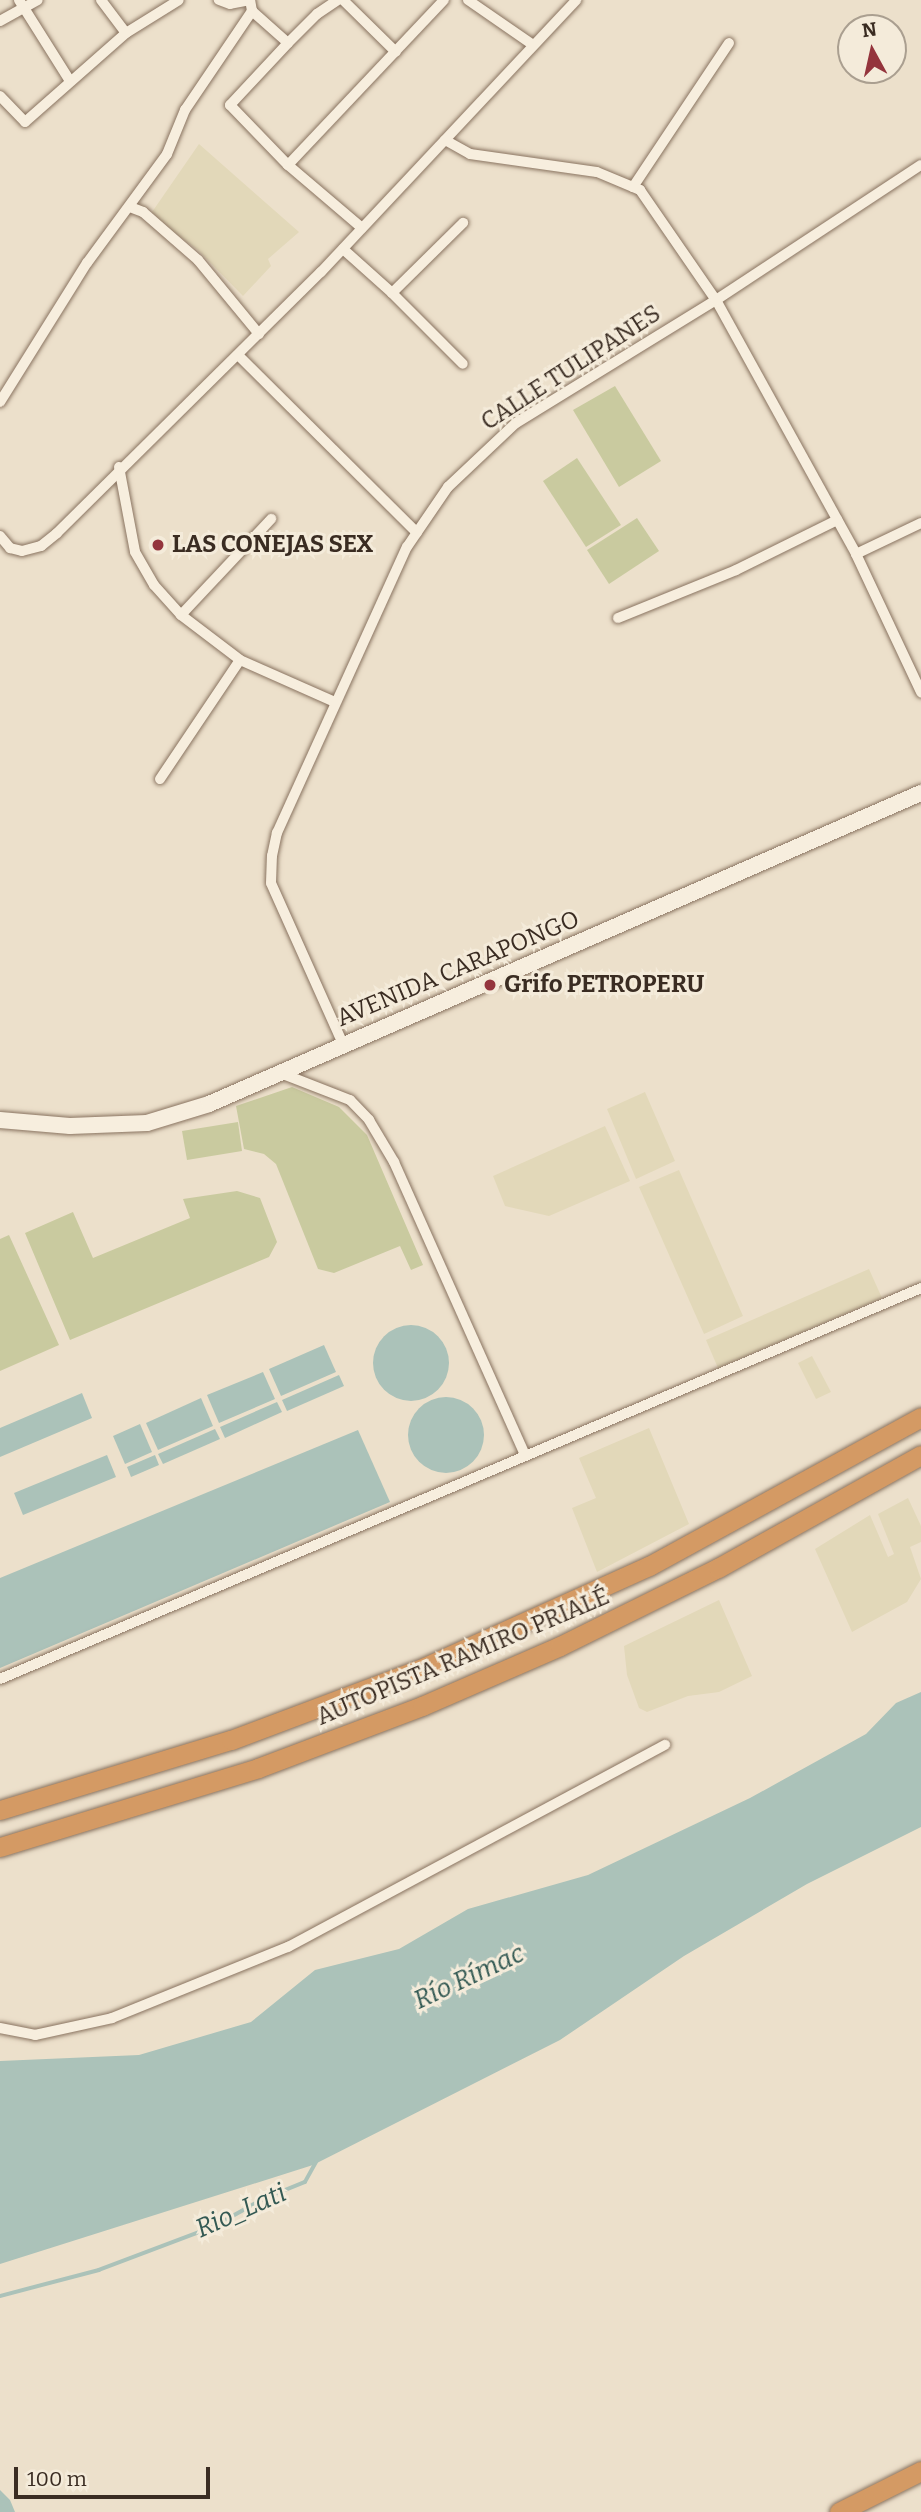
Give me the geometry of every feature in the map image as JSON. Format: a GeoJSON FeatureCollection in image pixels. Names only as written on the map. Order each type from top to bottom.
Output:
{"type":"FeatureCollection","features":[{"type":"Feature","properties":{"kind":"highway","name":"AUTOPISTA RAMIRO PRIALÉ"},"geometry":{"type":"LineString","coordinates":[[0,1810],[231,1740],[425,1667],[649,1566],[921,1417]]}},
{"type":"Feature","properties":{"kind":"highway","name":"AUTOPISTA RAMIRO PRIALÉ"},"geometry":{"type":"LineString","coordinates":[[0,1847],[258,1768],[422,1706],[560,1646],[718,1568],[921,1455]]}},
{"type":"Feature","properties":{"kind":"highway"},"geometry":{"type":"LineString","coordinates":[[839,2512],[921,2471]]}},
{"type":"Feature","properties":{"kind":"street"},"geometry":{"type":"LineString","coordinates":[[0,21],[22,4],[38,0]]}},
{"type":"Feature","properties":{"kind":"street"},"geometry":{"type":"LineString","coordinates":[[100,0],[127,33]]}},
{"type":"Feature","properties":{"kind":"street"},"geometry":{"type":"LineString","coordinates":[[0,96],[25,122],[127,33],[179,0]]}},
{"type":"Feature","properties":{"kind":"street"},"geometry":{"type":"LineString","coordinates":[[219,0],[230,4],[250,0],[252,11],[288,43]]}},
{"type":"Feature","properties":{"kind":"street"},"geometry":{"type":"LineString","coordinates":[[362,228],[288,165],[230,104],[317,14],[341,0],[396,52]]}},
{"type":"Feature","properties":{"kind":"street"},"geometry":{"type":"LineString","coordinates":[[288,165],[444,0]]}},
{"type":"Feature","properties":{"kind":"street"},"geometry":{"type":"LineString","coordinates":[[468,0],[533,45]]}},
{"type":"Feature","properties":{"kind":"street"},"geometry":{"type":"LineString","coordinates":[[0,536],[10,548],[41,546],[119,467],[259,334],[576,0]]}},
{"type":"Feature","properties":{"kind":"street"},"geometry":{"type":"LineString","coordinates":[[22,4],[70,81]]}},
{"type":"Feature","properties":{"kind":"street"},"geometry":{"type":"LineString","coordinates":[[0,402],[87,263],[167,154],[185,110],[216,60],[252,11]]}},
{"type":"Feature","properties":{"kind":"street"},"geometry":{"type":"LineString","coordinates":[[633,187],[729,43]]}},
{"type":"Feature","properties":{"kind":"street"},"geometry":{"type":"LineString","coordinates":[[445,140],[470,154],[597,172],[633,187],[656,211],[716,300],[856,554],[921,692]]}},
{"type":"Feature","properties":{"kind":"street","name":"CALLE TULIPANES"},"geometry":{"type":"LineString","coordinates":[[342,1044],[271,883],[277,833],[335,702],[416,533],[448,487],[516,423],[716,300],[921,165]]}},
{"type":"Feature","properties":{"kind":"street"},"geometry":{"type":"LineString","coordinates":[[130,207],[143,212],[198,260],[259,334]]}},
{"type":"Feature","properties":{"kind":"street"},"geometry":{"type":"LineString","coordinates":[[392,293],[463,223]]}},
{"type":"Feature","properties":{"kind":"street"},"geometry":{"type":"LineString","coordinates":[[343,248],[463,364]]}},
{"type":"Feature","properties":{"kind":"street"},"geometry":{"type":"LineString","coordinates":[[238,355],[416,533]]}},
{"type":"Feature","properties":{"kind":"street"},"geometry":{"type":"LineString","coordinates":[[119,467],[135,552],[154,585],[181,615],[240,660],[335,702]]}},
{"type":"Feature","properties":{"kind":"street"},"geometry":{"type":"LineString","coordinates":[[181,615],[271,519]]}},
{"type":"Feature","properties":{"kind":"street"},"geometry":{"type":"LineString","coordinates":[[618,618],[736,570],[837,520]]}},
{"type":"Feature","properties":{"kind":"street"},"geometry":{"type":"LineString","coordinates":[[856,554],[921,523]]}},
{"type":"Feature","properties":{"kind":"street"},"geometry":{"type":"LineString","coordinates":[[160,779],[240,660]]}},
{"type":"Feature","properties":{"kind":"street","name":"AVENIDA CARAPONGO"},"geometry":{"type":"LineString","coordinates":[[0,1121],[70,1126],[147,1123],[284,1074],[342,1044],[921,793]]}},
{"type":"Feature","properties":{"kind":"street"},"geometry":{"type":"LineString","coordinates":[[284,1074],[350,1100],[369,1120],[394,1162],[524,1453]]}},
{"type":"Feature","properties":{"kind":"street"},"geometry":{"type":"LineString","coordinates":[[0,1679],[524,1453],[921,1288]]}},
{"type":"Feature","properties":{"kind":"street"},"geometry":{"type":"LineString","coordinates":[[0,2028],[35,2035],[112,2018],[288,1947],[666,1745]]}},
{"type":"Feature","properties":{"kind":"shaded area"},"geometry":{"type":"Polygon","coordinates":[[[199,144],[299,232],[268,259],[271,266],[243,296],[198,250],[150,215],[199,144]]]}},
{"type":"Feature","properties":{"kind":"shaded area"},"geometry":{"type":"Polygon","coordinates":[[[645,1092],[675,1161],[636,1179],[607,1109],[645,1092]]]}},
{"type":"Feature","properties":{"kind":"shaded area"},"geometry":{"type":"Polygon","coordinates":[[[605,1126],[630,1181],[549,1216],[505,1206],[493,1176],[605,1126]]]}},
{"type":"Feature","properties":{"kind":"shaded area"},"geometry":{"type":"Polygon","coordinates":[[[679,1170],[743,1316],[704,1334],[639,1187],[679,1170]]]}},
{"type":"Feature","properties":{"kind":"shaded area"},"geometry":{"type":"Polygon","coordinates":[[[869,1269],[882,1298],[718,1368],[706,1340],[869,1269]]]}},
{"type":"Feature","properties":{"kind":"shaded area"},"geometry":{"type":"Polygon","coordinates":[[[812,1356],[831,1392],[816,1399],[798,1363],[812,1356]]]}},
{"type":"Feature","properties":{"kind":"shaded area"},"geometry":{"type":"Polygon","coordinates":[[[649,1428],[689,1524],[597,1572],[572,1508],[596,1498],[579,1458],[649,1428]]]}},
{"type":"Feature","properties":{"kind":"shaded area"},"geometry":{"type":"Polygon","coordinates":[[[908,1498],[921,1526],[921,1542],[910,1547],[921,1579],[907,1602],[852,1632],[815,1549],[870,1515],[888,1557],[894,1554],[878,1514],[908,1498]]]}},
{"type":"Feature","properties":{"kind":"shaded area"},"geometry":{"type":"Polygon","coordinates":[[[719,1600],[752,1676],[719,1692],[688,1696],[647,1712],[639,1708],[627,1675],[624,1646],[719,1600]]]}},
{"type":"Feature","properties":{"kind":"green space"},"geometry":{"type":"Polygon","coordinates":[[[615,386],[661,461],[619,487],[573,410],[615,386]]]}},
{"type":"Feature","properties":{"kind":"green space"},"geometry":{"type":"Polygon","coordinates":[[[577,458],[621,525],[586,547],[543,481],[577,458]]]}},
{"type":"Feature","properties":{"kind":"green space"},"geometry":{"type":"Polygon","coordinates":[[[637,518],[659,551],[609,584],[587,550],[637,518]]]}},
{"type":"Feature","properties":{"kind":"green space"},"geometry":{"type":"Polygon","coordinates":[[[292,1087],[339,1107],[367,1135],[423,1265],[411,1270],[400,1246],[334,1273],[318,1269],[276,1164],[264,1154],[244,1149],[236,1106],[292,1087]]]}},
{"type":"Feature","properties":{"kind":"green space"},"geometry":{"type":"Polygon","coordinates":[[[238,1122],[242,1151],[187,1160],[182,1131],[238,1122]]]}},
{"type":"Feature","properties":{"kind":"green space"},"geometry":{"type":"Polygon","coordinates":[[[237,1191],[260,1198],[277,1242],[269,1257],[70,1340],[25,1233],[73,1212],[93,1258],[190,1218],[183,1199],[237,1191]]]}},
{"type":"Feature","properties":{"kind":"green space"},"geometry":{"type":"Polygon","coordinates":[[[9,1235],[59,1345],[0,1371],[0,1239],[9,1235]]]}},
{"type":"Feature","properties":{"kind":"water"},"geometry":{"type":"Polygon","coordinates":[[[411,1325],[425,1328],[438,1336],[446,1349],[449,1363],[446,1377],[438,1390],[425,1398],[411,1401],[397,1398],[384,1390],[376,1377],[373,1363],[376,1349],[384,1336],[397,1328],[411,1325]]]}},
{"type":"Feature","properties":{"kind":"water"},"geometry":{"type":"Polygon","coordinates":[[[324,1345],[336,1372],[281,1396],[269,1369],[324,1345]]]}},
{"type":"Feature","properties":{"kind":"water"},"geometry":{"type":"Polygon","coordinates":[[[263,1372],[275,1399],[219,1423],[207,1395],[263,1372]]]}},
{"type":"Feature","properties":{"kind":"water"},"geometry":{"type":"Polygon","coordinates":[[[339,1375],[344,1386],[287,1411],[282,1400],[339,1375]]]}},
{"type":"Feature","properties":{"kind":"water"},"geometry":{"type":"Polygon","coordinates":[[[82,1393],[92,1418],[0,1457],[0,1428],[82,1393]]]}},
{"type":"Feature","properties":{"kind":"water"},"geometry":{"type":"Polygon","coordinates":[[[446,1397],[460,1400],[473,1408],[481,1421],[484,1435],[481,1449],[473,1462],[460,1470],[446,1473],[432,1470],[419,1462],[411,1449],[408,1435],[411,1421],[419,1408],[432,1400],[446,1397]]]}},
{"type":"Feature","properties":{"kind":"water"},"geometry":{"type":"Polygon","coordinates":[[[201,1398],[213,1426],[158,1450],[146,1423],[201,1398]]]}},
{"type":"Feature","properties":{"kind":"water"},"geometry":{"type":"Polygon","coordinates":[[[277,1402],[282,1412],[225,1438],[220,1427],[277,1402]]]}},
{"type":"Feature","properties":{"kind":"water"},"geometry":{"type":"Polygon","coordinates":[[[140,1424],[152,1452],[125,1464],[113,1436],[140,1424]]]}},
{"type":"Feature","properties":{"kind":"water"},"geometry":{"type":"Polygon","coordinates":[[[215,1429],[220,1439],[163,1464],[158,1454],[215,1429]]]}},
{"type":"Feature","properties":{"kind":"water"},"geometry":{"type":"Polygon","coordinates":[[[358,1430],[390,1502],[0,1668],[0,1578],[358,1430]]]}},
{"type":"Feature","properties":{"kind":"water"},"geometry":{"type":"Polygon","coordinates":[[[107,1455],[116,1477],[23,1515],[14,1493],[107,1455]]]}},
{"type":"Feature","properties":{"kind":"water"},"geometry":{"type":"Polygon","coordinates":[[[155,1455],[159,1465],[131,1477],[127,1467],[155,1455]]]}},
{"type":"Feature","properties":{"kind":"water","name":"Río Rímac"},"geometry":{"type":"Polygon","coordinates":[[[921,1692],[921,1827],[807,1884],[684,1956],[560,2040],[313,2165],[0,2264],[0,2061],[139,2055],[251,2022],[315,1970],[399,1949],[468,1909],[588,1875],[750,1798],[866,1734],[896,1703],[921,1692]]]}},
{"type":"Feature","properties":{"kind":"water"},"geometry":{"type":"Polygon","coordinates":[[[0,2490],[10,2500],[15,2512],[0,2512],[0,2490]]]}},
{"type":"Feature","properties":{"kind":"waterway","name":"Rio_Lati"},"geometry":{"type":"LineString","coordinates":[[0,2296],[99,2270],[213,2227],[263,2199],[305,2182],[316,2162]]}},
{"type":"Feature","properties":{"kind":"place","name":"LAS CONEJAS SEX"},"geometry":{"type":"Point","coordinates":[158,545]}},
{"type":"Feature","properties":{"kind":"place","name":"Grifo PETROPERU"},"geometry":{"type":"Point","coordinates":[490,985]}}]}
